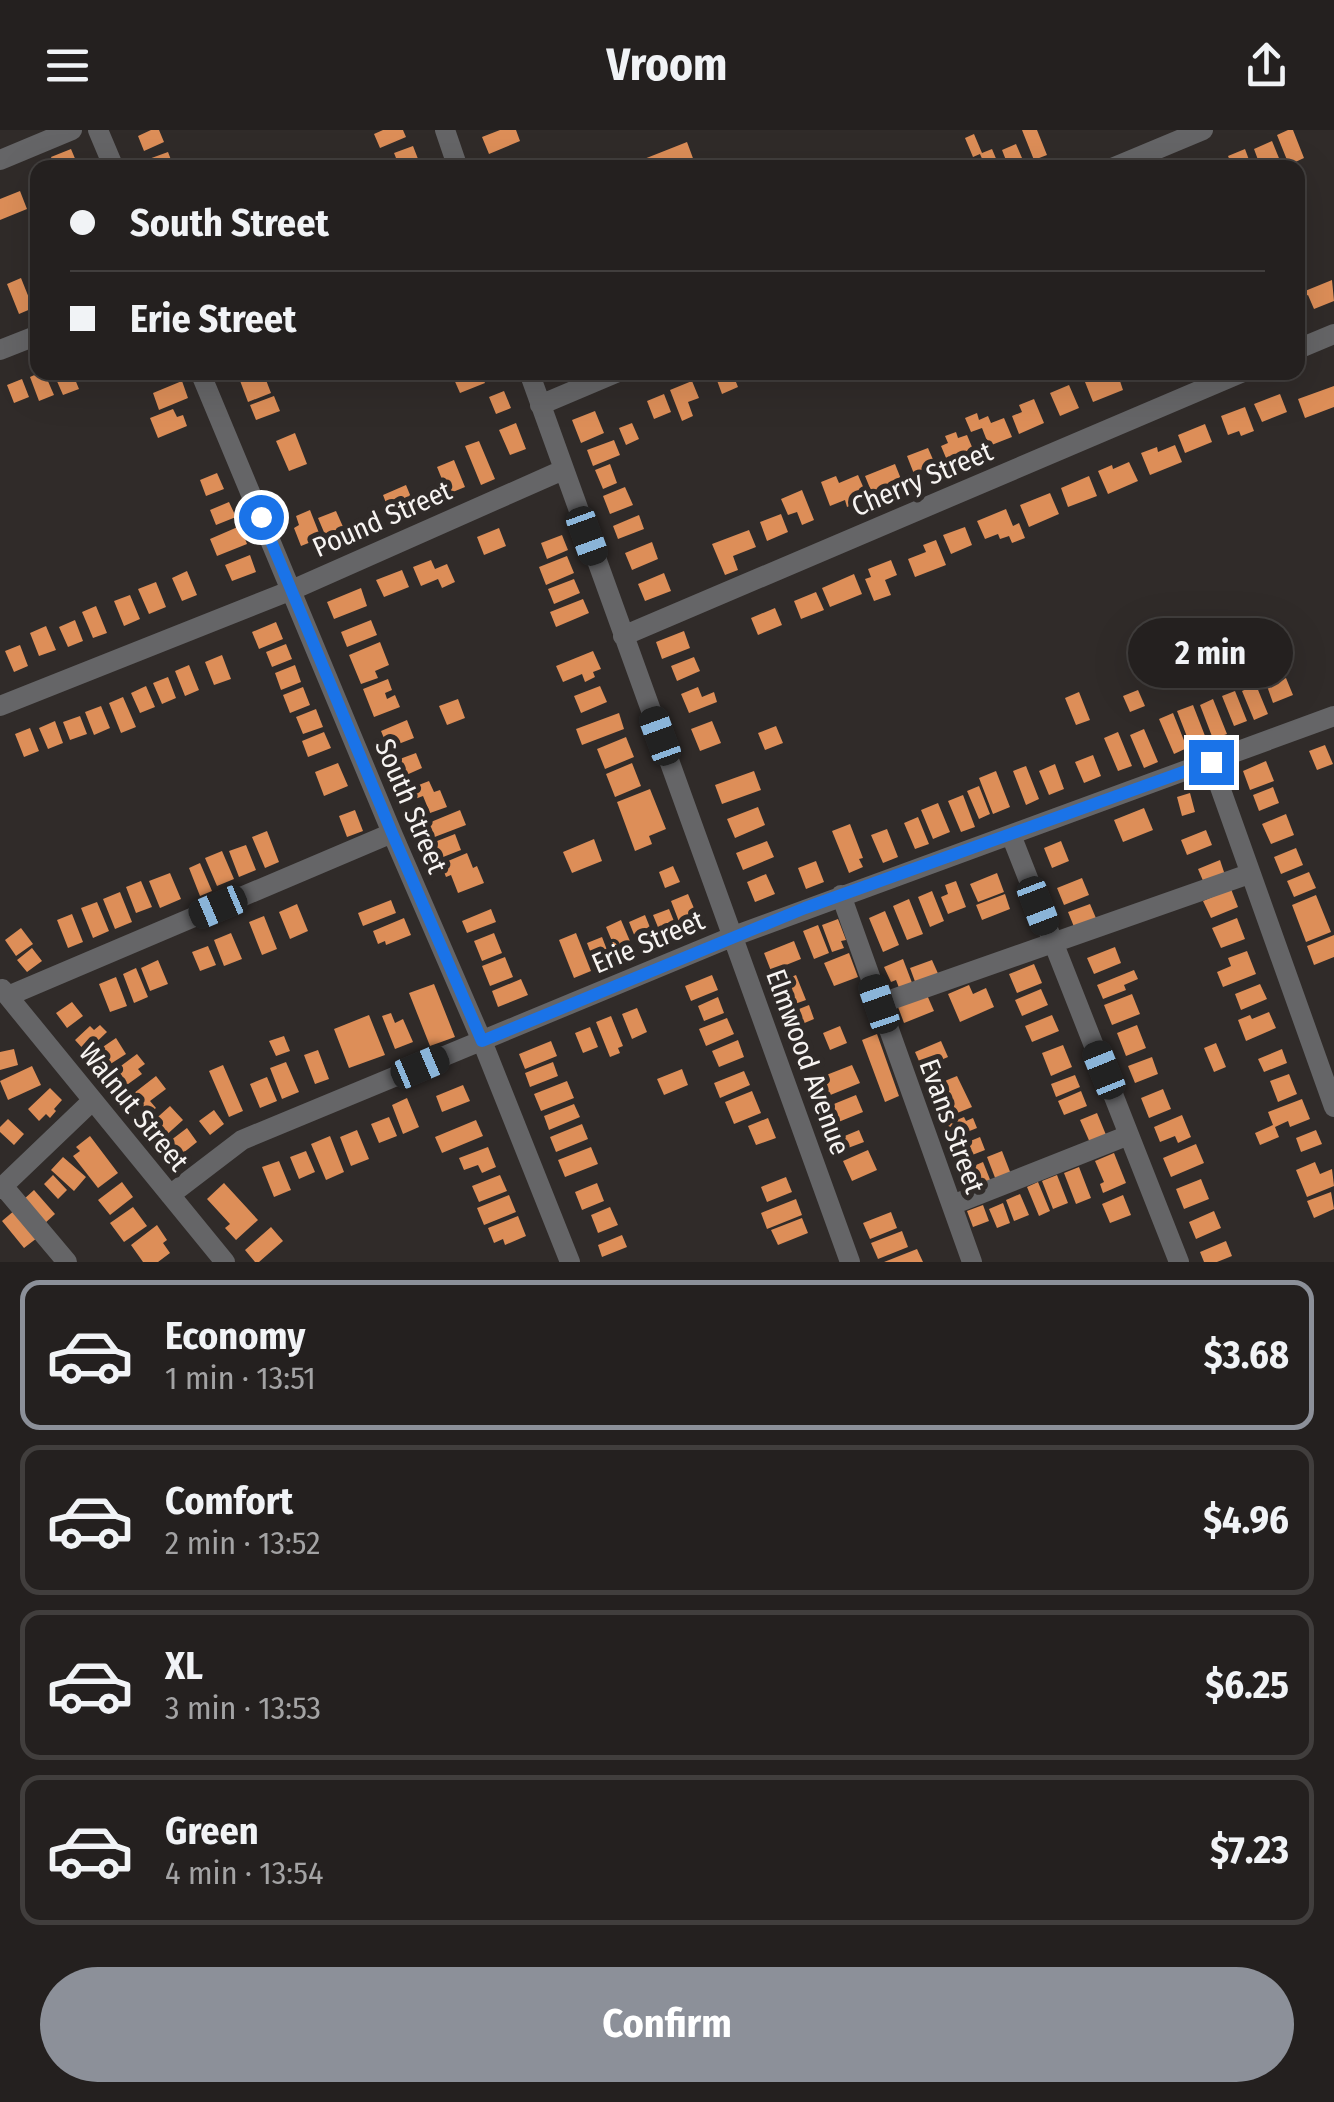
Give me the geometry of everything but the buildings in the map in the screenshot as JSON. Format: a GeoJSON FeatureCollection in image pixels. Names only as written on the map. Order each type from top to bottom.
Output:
{"type":"FeatureCollection","features":[{"type":"Feature","properties":{"kind":"street"},"geometry":{"type":"LineString","coordinates":[[0,160],[72,130]]}},
{"type":"Feature","properties":{"kind":"street"},"geometry":{"type":"LineString","coordinates":[[98,130],[111,160]]}},
{"type":"Feature","properties":{"kind":"street"},"geometry":{"type":"LineString","coordinates":[[445,130],[455,160]]}},
{"type":"Feature","properties":{"kind":"street"},"geometry":{"type":"LineString","coordinates":[[1131,160],[1203,130]]}},
{"type":"Feature","properties":{"kind":"street"},"geometry":{"type":"LineString","coordinates":[[1305,347],[1334,334]]}},
{"type":"Feature","properties":{"kind":"street"},"geometry":{"type":"LineString","coordinates":[[0,350],[30,338]]}},
{"type":"Feature","properties":{"kind":"street","name":"South Street"},"geometry":{"type":"LineString","coordinates":[[203,380],[482,1041],[570,1262]]}},
{"type":"Feature","properties":{"kind":"street","name":"Elmwood Avenue"},"geometry":{"type":"LineString","coordinates":[[532,380],[850,1262]]}},
{"type":"Feature","properties":{"kind":"street"},"geometry":{"type":"LineString","coordinates":[[540,404],[598,380]]}},
{"type":"Feature","properties":{"kind":"street","name":"Cherry Street"},"geometry":{"type":"LineString","coordinates":[[623,636],[1224,380]]}},
{"type":"Feature","properties":{"kind":"street","name":"Pound Street"},"geometry":{"type":"LineString","coordinates":[[0,706],[292,590],[563,470]]}},
{"type":"Feature","properties":{"kind":"street","name":"Erie Street"},"geometry":{"type":"LineString","coordinates":[[170,1195],[242,1140],[734,936],[1334,716]]}},
{"type":"Feature","properties":{"kind":"street"},"geometry":{"type":"LineString","coordinates":[[1211,762],[1334,1107]]}},
{"type":"Feature","properties":{"kind":"street"},"geometry":{"type":"LineString","coordinates":[[4,992],[392,833]]}},
{"type":"Feature","properties":{"kind":"street"},"geometry":{"type":"LineString","coordinates":[[1011,835],[1179,1262]]}},
{"type":"Feature","properties":{"kind":"street"},"geometry":{"type":"LineString","coordinates":[[879,1004],[1250,874]]}},
{"type":"Feature","properties":{"kind":"street","name":"Evans Street"},"geometry":{"type":"LineString","coordinates":[[841,895],[972,1262]]}},
{"type":"Feature","properties":{"kind":"street","name":"Walnut Street"},"geometry":{"type":"LineString","coordinates":[[4,992],[226,1262]]}},
{"type":"Feature","properties":{"kind":"street"},"geometry":{"type":"LineString","coordinates":[[67,1262],[1,1187],[92,1101]]}},
{"type":"Feature","properties":{"kind":"street"},"geometry":{"type":"LineString","coordinates":[[952,1204],[1129,1135]]}},
{"type":"Feature","properties":{"kind":"route"},"geometry":{"type":"LineString","coordinates":[[261,517],[482,1041],[805,908],[1211,762]]}}]}
